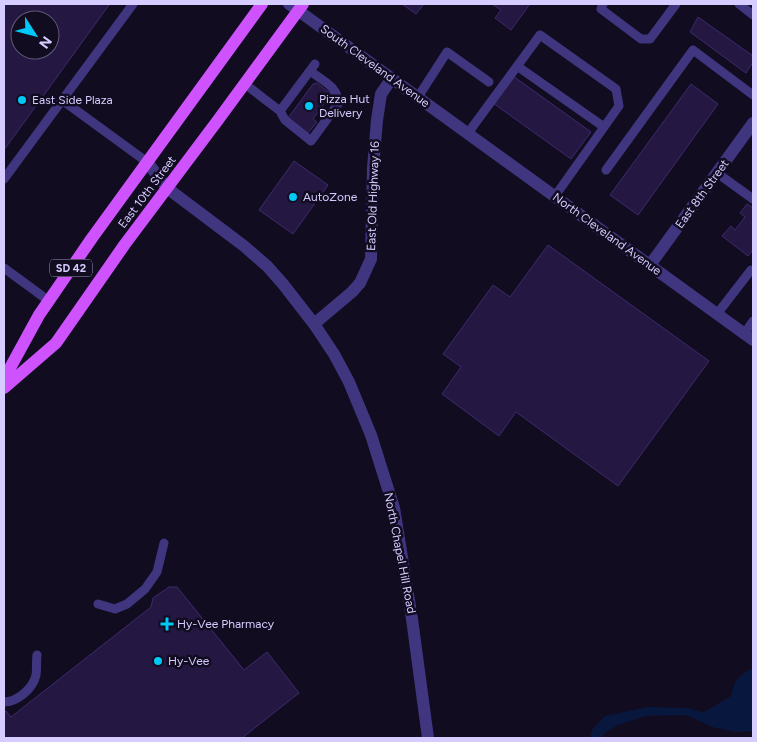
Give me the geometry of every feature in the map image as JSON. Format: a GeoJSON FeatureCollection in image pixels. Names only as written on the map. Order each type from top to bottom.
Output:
{"type":"FeatureCollection","features":[{"type":"Feature","properties":{"kind":"main road","name":"East 10th Street"},"geometry":{"type":"LineString","coordinates":[[4,379],[49,300],[262,4]]}},
{"type":"Feature","properties":{"kind":"main road","name":"East 10th Street"},"geometry":{"type":"LineString","coordinates":[[4,388],[56,343],[125,244],[245,84],[297,6]]}},
{"type":"Feature","properties":{"kind":"street","name":"South Cleveland Avenue"},"geometry":{"type":"LineString","coordinates":[[297,6],[464,131]]}},
{"type":"Feature","properties":{"kind":"street","name":"East Old Highway 16"},"geometry":{"type":"LineString","coordinates":[[314,324],[360,283],[371,259],[373,168],[377,120],[381,94],[392,78]]}},
{"type":"Feature","properties":{"kind":"street","name":"East 8th Street"},"geometry":{"type":"LineString","coordinates":[[650,265],[751,130]]}},
{"type":"Feature","properties":{"kind":"street","name":"North Cleveland Avenue"},"geometry":{"type":"LineString","coordinates":[[464,131],[749,337]]}},
{"type":"Feature","properties":{"kind":"street","name":"North Chapel Hill Road"},"geometry":{"type":"LineString","coordinates":[[147,162],[167,188],[226,231],[258,258],[283,284],[314,324],[334,354],[362,411],[381,463],[394,508],[412,619],[428,738]]}},
{"type":"Feature","properties":{"kind":"lane"},"geometry":{"type":"LineString","coordinates":[[4,179],[134,4]]}},
{"type":"Feature","properties":{"kind":"lane"},"geometry":{"type":"LineString","coordinates":[[602,4],[601,8],[641,39],[650,38],[676,4]]}},
{"type":"Feature","properties":{"kind":"lane"},"geometry":{"type":"LineString","coordinates":[[739,4],[753,15]]}},
{"type":"Feature","properties":{"kind":"lane"},"geometry":{"type":"LineString","coordinates":[[464,131],[540,35],[616,89],[619,106],[555,196]]}},
{"type":"Feature","properties":{"kind":"lane"},"geometry":{"type":"LineString","coordinates":[[606,170],[693,50],[753,95]]}},
{"type":"Feature","properties":{"kind":"lane"},"geometry":{"type":"LineString","coordinates":[[418,97],[447,52],[489,82]]}},
{"type":"Feature","properties":{"kind":"lane"},"geometry":{"type":"LineString","coordinates":[[517,66],[604,127]]}},
{"type":"Feature","properties":{"kind":"lane"},"geometry":{"type":"LineString","coordinates":[[245,84],[280,111],[285,120],[311,141],[338,104],[338,96],[334,89],[312,68],[280,111]]}},
{"type":"Feature","properties":{"kind":"lane"},"geometry":{"type":"LineString","coordinates":[[62,100],[147,162]]}},
{"type":"Feature","properties":{"kind":"lane"},"geometry":{"type":"LineString","coordinates":[[717,173],[753,199]]}},
{"type":"Feature","properties":{"kind":"lane"},"geometry":{"type":"LineString","coordinates":[[4,268],[49,300]]}},
{"type":"Feature","properties":{"kind":"lane"},"geometry":{"type":"LineString","coordinates":[[717,314],[751,270],[753,271]]}},
{"type":"Feature","properties":{"kind":"lane"},"geometry":{"type":"LineString","coordinates":[[749,337],[753,321]]}},
{"type":"Feature","properties":{"kind":"lane"},"geometry":{"type":"LineString","coordinates":[[98,604],[115,609],[127,604],[145,589],[157,572],[164,543]]}},
{"type":"Feature","properties":{"kind":"lane"},"geometry":{"type":"LineString","coordinates":[[4,702],[20,697],[31,686],[35,677],[37,655]]}},
{"type":"Feature","properties":{"kind":"water"},"geometry":{"type":"Polygon","coordinates":[[[753,668],[753,731],[736,732],[712,727],[686,715],[646,716],[618,725],[606,732],[601,738],[590,738],[592,730],[605,716],[648,707],[687,708],[702,712],[706,711],[731,696],[738,679],[753,668]]]}},
{"type":"Feature","properties":{"kind":"building","name":"East Side Plaza"},"geometry":{"type":"Polygon","coordinates":[[[4,4],[109,5],[4,150],[4,4]]]}},
{"type":"Feature","properties":{"kind":"building"},"geometry":{"type":"Polygon","coordinates":[[[402,4],[424,4],[416,14],[402,4]]]}},
{"type":"Feature","properties":{"kind":"building"},"geometry":{"type":"Polygon","coordinates":[[[492,4],[530,4],[511,30],[495,18],[501,10],[492,4]]]}},
{"type":"Feature","properties":{"kind":"building"},"geometry":{"type":"Polygon","coordinates":[[[698,17],[753,56],[753,62],[746,73],[690,32],[698,17]]]}},
{"type":"Feature","properties":{"kind":"building"},"geometry":{"type":"Polygon","coordinates":[[[513,76],[591,132],[571,159],[493,103],[513,76]]]}},
{"type":"Feature","properties":{"kind":"building","name":"Pizza Hut Delivery"},"geometry":{"type":"Polygon","coordinates":[[[317,83],[331,94],[313,119],[317,122],[308,133],[288,118],[313,84],[317,83]]]}},
{"type":"Feature","properties":{"kind":"building"},"geometry":{"type":"Polygon","coordinates":[[[691,84],[718,104],[638,215],[610,195],[691,84]]]}},
{"type":"Feature","properties":{"kind":"building","name":"AutoZone"},"geometry":{"type":"Polygon","coordinates":[[[294,161],[328,185],[293,234],[259,210],[294,161]]]}},
{"type":"Feature","properties":{"kind":"building"},"geometry":{"type":"Polygon","coordinates":[[[747,204],[753,208],[753,250],[748,256],[722,236],[731,226],[735,230],[745,217],[740,213],[747,204]]]}},
{"type":"Feature","properties":{"kind":"building"},"geometry":{"type":"Polygon","coordinates":[[[548,245],[709,361],[618,486],[516,412],[499,436],[442,394],[461,367],[443,354],[493,285],[510,297],[548,245]]]}},
{"type":"Feature","properties":{"kind":"building","name":"Hy-Vee"},"geometry":{"type":"Polygon","coordinates":[[[169,587],[177,587],[244,670],[267,652],[299,693],[242,738],[4,738],[4,713],[6,711],[11,717],[151,607],[153,598],[169,587]]]}},
{"type":"Feature","properties":{"kind":"place","name":"East Side Plaza"},"geometry":{"type":"Point","coordinates":[22,100]}},
{"type":"Feature","properties":{"kind":"place","name":"Pizza Hut Delivery"},"geometry":{"type":"Point","coordinates":[309,106]}},
{"type":"Feature","properties":{"kind":"place","name":"AutoZone"},"geometry":{"type":"Point","coordinates":[293,197]}},
{"type":"Feature","properties":{"kind":"place","name":"Hy-Vee Pharmacy"},"geometry":{"type":"Point","coordinates":[167,624]}},
{"type":"Feature","properties":{"kind":"place","name":"Hy-Vee"},"geometry":{"type":"Point","coordinates":[158,661]}}]}
